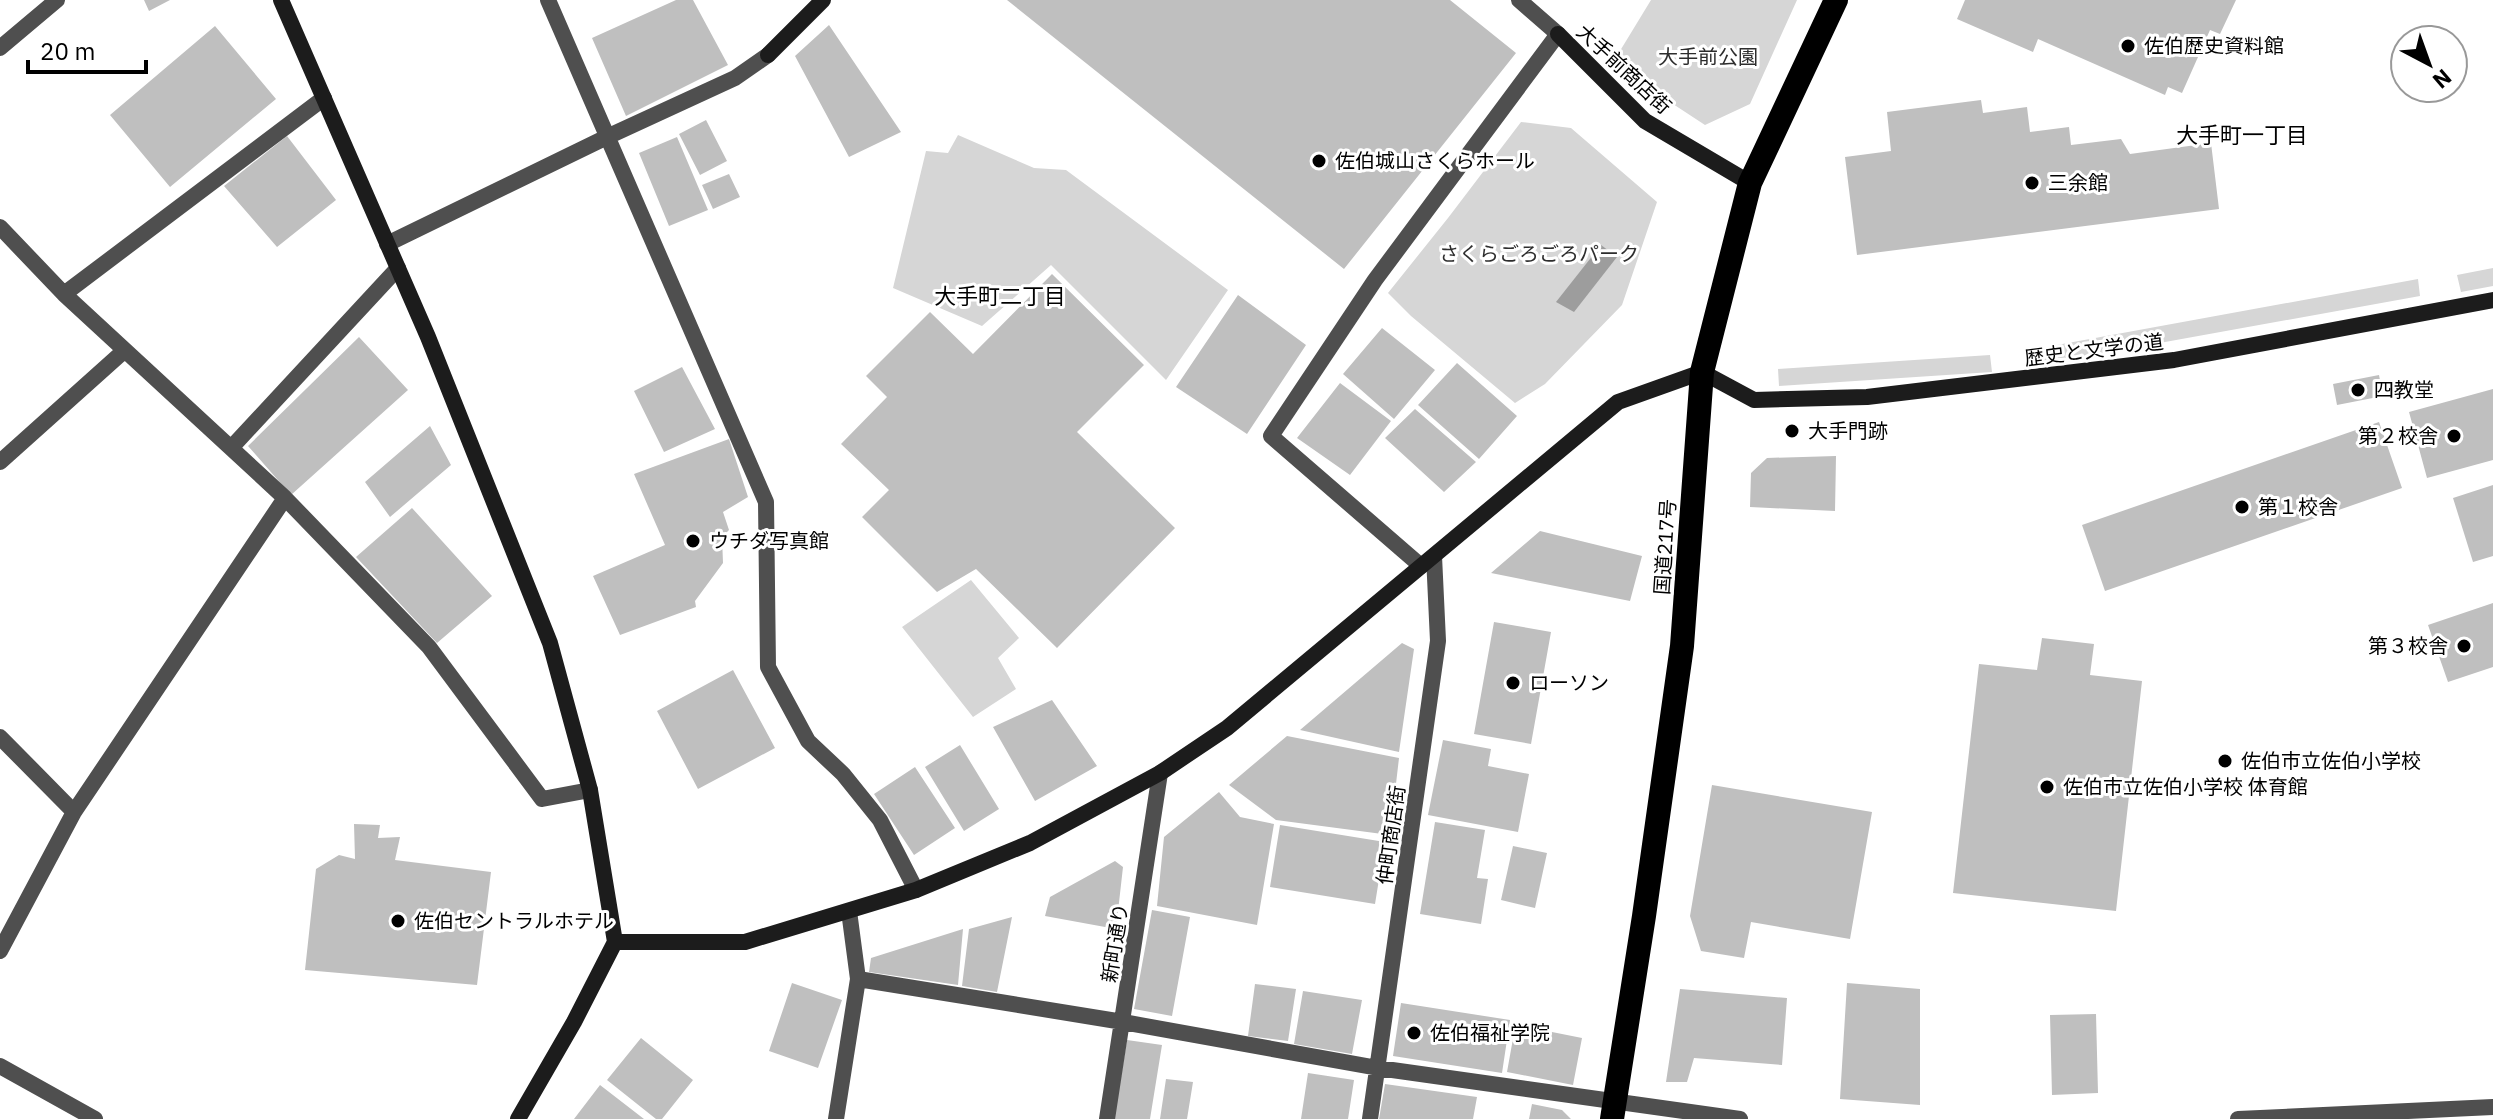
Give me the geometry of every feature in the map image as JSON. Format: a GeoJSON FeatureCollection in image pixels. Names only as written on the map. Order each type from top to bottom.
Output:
{"type":"FeatureCollection","features":[{"type":"Feature","properties":{"kind":"highway","name":"国道217号"},"geometry":{"type":"LineString","coordinates":[[1613,1110],[1682,646],[1702,372],[1750,183],[1836,0]]}},
{"type":"Feature","properties":{"kind":"street"},"geometry":{"type":"LineString","coordinates":[[0,48],[57,0]]}},
{"type":"Feature","properties":{"kind":"street"},"geometry":{"type":"LineString","coordinates":[[281,0],[428,337],[550,643],[590,790],[615,942],[574,1022],[518,1119]]}},
{"type":"Feature","properties":{"kind":"street"},"geometry":{"type":"LineString","coordinates":[[548,0],[766,502],[768,667],[808,741],[843,774],[880,820],[916,890]]}},
{"type":"Feature","properties":{"kind":"street"},"geometry":{"type":"LineString","coordinates":[[387,244],[735,78],[768,55],[823,0]]}},
{"type":"Feature","properties":{"kind":"street","name":"大手前商店街"},"geometry":{"type":"LineString","coordinates":[[1519,0],[1558,34],[1645,121],[1750,183]]}},
{"type":"Feature","properties":{"kind":"street"},"geometry":{"type":"LineString","coordinates":[[1427,561],[1271,436],[1375,280],[1558,34]]}},
{"type":"Feature","properties":{"kind":"street"},"geometry":{"type":"LineString","coordinates":[[64,294],[324,98]]}},
{"type":"Feature","properties":{"kind":"street"},"geometry":{"type":"LineString","coordinates":[[0,227],[64,294],[285,498],[429,647],[542,799],[590,790]]}},
{"type":"Feature","properties":{"kind":"street"},"geometry":{"type":"LineString","coordinates":[[231,448],[398,268]]}},
{"type":"Feature","properties":{"kind":"street","name":"歴史と文学の道"},"geometry":{"type":"LineString","coordinates":[[1702,372],[1754,400],[1867,397],[2174,360],[2493,300]]}},
{"type":"Feature","properties":{"kind":"street"},"geometry":{"type":"LineString","coordinates":[[0,462],[125,350]]}},
{"type":"Feature","properties":{"kind":"street"},"geometry":{"type":"LineString","coordinates":[[615,942],[745,942],[916,890],[1030,843],[1160,773],[1227,728],[1618,402],[1702,372]]}},
{"type":"Feature","properties":{"kind":"street"},"geometry":{"type":"LineString","coordinates":[[0,951],[74,812],[285,498]]}},
{"type":"Feature","properties":{"kind":"street","name":"仲町商店街"},"geometry":{"type":"LineString","coordinates":[[1370,1119],[1438,641],[1427,561]]}},
{"type":"Feature","properties":{"kind":"street"},"geometry":{"type":"LineString","coordinates":[[0,737],[74,812]]}},
{"type":"Feature","properties":{"kind":"street","name":"新町通り"},"geometry":{"type":"LineString","coordinates":[[1107,1119],[1160,773]]}},
{"type":"Feature","properties":{"kind":"street"},"geometry":{"type":"LineString","coordinates":[[836,1119],[858,979],[849,911]]}},
{"type":"Feature","properties":{"kind":"street"},"geometry":{"type":"LineString","coordinates":[[858,979],[1123,1022],[1613,1110],[1740,1119]]}},
{"type":"Feature","properties":{"kind":"street"},"geometry":{"type":"LineString","coordinates":[[0,1066],[95,1119]]}},
{"type":"Feature","properties":{"kind":"street"},"geometry":{"type":"LineString","coordinates":[[2238,1119],[2493,1107]]}},
{"type":"Feature","properties":{"kind":"green space","name":"大手前公園"},"geometry":{"type":"Polygon","coordinates":[[[1651,0],[1797,0],[1750,104],[1705,125],[1612,64],[1651,0]]]}},
{"type":"Feature","properties":{"kind":"green space","name":"さくらごろごろパーク"},"geometry":{"type":"Polygon","coordinates":[[[1521,122],[1571,128],[1657,202],[1622,305],[1545,384],[1515,403],[1388,293],[1521,122]]]}},
{"type":"Feature","properties":{"kind":"green space"},"geometry":{"type":"Polygon","coordinates":[[[958,135],[1034,168],[1066,170],[1228,290],[1166,380],[1051,265],[982,326],[893,288],[926,151],[948,153],[958,135]]]}},
{"type":"Feature","properties":{"kind":"green space"},"geometry":{"type":"Polygon","coordinates":[[[2493,268],[2493,286],[2461,292],[2457,275],[2493,268]]]}},
{"type":"Feature","properties":{"kind":"green space"},"geometry":{"type":"Polygon","coordinates":[[[2418,279],[2420,296],[2038,365],[2035,349],[2418,279]]]}},
{"type":"Feature","properties":{"kind":"green space"},"geometry":{"type":"Polygon","coordinates":[[[1990,355],[1992,372],[1779,386],[1778,369],[1990,355]]]}},
{"type":"Feature","properties":{"kind":"green space"},"geometry":{"type":"Polygon","coordinates":[[[971,580],[1019,638],[998,658],[1016,689],[973,717],[902,627],[971,580]]]}},
{"type":"Feature","properties":{"kind":"shaded area"},"geometry":{"type":"Polygon","coordinates":[[[1601,245],[1617,257],[1574,312],[1556,302],[1601,245]]]}},
{"type":"Feature","properties":{"kind":"building"},"geometry":{"type":"Polygon","coordinates":[[[144,0],[170,0],[149,11],[144,0]]]}},
{"type":"Feature","properties":{"kind":"building"},"geometry":{"type":"Polygon","coordinates":[[[676,0],[693,0],[728,65],[626,116],[592,38],[676,0]]]}},
{"type":"Feature","properties":{"kind":"building","name":"佐伯城山さくらホール"},"geometry":{"type":"Polygon","coordinates":[[[1007,0],[1450,0],[1516,53],[1344,269],[1007,0]]]}},
{"type":"Feature","properties":{"kind":"building","name":"佐伯歴史資料館"},"geometry":{"type":"Polygon","coordinates":[[[1965,0],[2236,0],[2220,34],[2210,30],[2182,93],[2168,87],[2165,95],[2038,39],[2033,52],[1957,19],[1965,0]]]}},
{"type":"Feature","properties":{"kind":"building"},"geometry":{"type":"Polygon","coordinates":[[[829,25],[901,132],[849,157],[795,56],[829,25]]]}},
{"type":"Feature","properties":{"kind":"building"},"geometry":{"type":"Polygon","coordinates":[[[215,26],[276,99],[170,187],[110,115],[215,26]]]}},
{"type":"Feature","properties":{"kind":"building","name":"三余館"},"geometry":{"type":"Polygon","coordinates":[[[1981,100],[1983,113],[2027,107],[2030,132],[2069,127],[2071,145],[2121,139],[2130,154],[2211,143],[2219,209],[1857,255],[1845,157],[1891,151],[1887,112],[1981,100]]]}},
{"type":"Feature","properties":{"kind":"building"},"geometry":{"type":"Polygon","coordinates":[[[706,120],[727,161],[700,175],[679,134],[706,120]]]}},
{"type":"Feature","properties":{"kind":"building"},"geometry":{"type":"Polygon","coordinates":[[[287,136],[336,200],[277,247],[224,186],[287,136]]]}},
{"type":"Feature","properties":{"kind":"building"},"geometry":{"type":"Polygon","coordinates":[[[677,137],[708,210],[669,226],[639,153],[677,137]]]}},
{"type":"Feature","properties":{"kind":"building"},"geometry":{"type":"Polygon","coordinates":[[[729,174],[740,197],[713,209],[702,185],[729,174]]]}},
{"type":"Feature","properties":{"kind":"building"},"geometry":{"type":"Polygon","coordinates":[[[1052,274],[1144,365],[1077,432],[1175,528],[1057,648],[976,569],[937,592],[862,517],[889,490],[841,444],[887,397],[866,376],[930,312],[973,354],[1052,274]]]}},
{"type":"Feature","properties":{"kind":"building"},"geometry":{"type":"Polygon","coordinates":[[[1238,295],[1306,345],[1247,434],[1176,387],[1238,295]]]}},
{"type":"Feature","properties":{"kind":"building"},"geometry":{"type":"Polygon","coordinates":[[[1382,328],[1435,370],[1394,419],[1343,374],[1382,328]]]}},
{"type":"Feature","properties":{"kind":"building"},"geometry":{"type":"Polygon","coordinates":[[[359,337],[408,390],[291,495],[248,446],[359,337]]]}},
{"type":"Feature","properties":{"kind":"building"},"geometry":{"type":"Polygon","coordinates":[[[1457,363],[1517,416],[1479,459],[1418,405],[1457,363]]]}},
{"type":"Feature","properties":{"kind":"building"},"geometry":{"type":"Polygon","coordinates":[[[682,367],[715,429],[664,452],[634,391],[682,367]]]}},
{"type":"Feature","properties":{"kind":"building","name":"四教堂"},"geometry":{"type":"Polygon","coordinates":[[[2379,375],[2383,396],[2337,405],[2333,384],[2379,375]]]}},
{"type":"Feature","properties":{"kind":"building"},"geometry":{"type":"Polygon","coordinates":[[[1340,383],[1391,421],[1350,475],[1297,438],[1340,383]]]}},
{"type":"Feature","properties":{"kind":"building","name":"第２校舎"},"geometry":{"type":"Polygon","coordinates":[[[2493,389],[2493,460],[2427,478],[2409,412],[2493,389]]]}},
{"type":"Feature","properties":{"kind":"building"},"geometry":{"type":"Polygon","coordinates":[[[1415,409],[1476,462],[1444,492],[1385,438],[1415,409]]]}},
{"type":"Feature","properties":{"kind":"building","name":"第１校舎"},"geometry":{"type":"Polygon","coordinates":[[[2379,422],[2402,488],[2105,591],[2082,525],[2379,422]]]}},
{"type":"Feature","properties":{"kind":"building"},"geometry":{"type":"Polygon","coordinates":[[[430,426],[451,465],[390,517],[365,482],[430,426]]]}},
{"type":"Feature","properties":{"kind":"building","name":"ウチダ写真館"},"geometry":{"type":"Polygon","coordinates":[[[729,439],[748,497],[723,512],[729,530],[722,537],[723,563],[695,601],[696,607],[620,635],[593,576],[665,545],[634,474],[729,439]]]}},
{"type":"Feature","properties":{"kind":"building"},"geometry":{"type":"Polygon","coordinates":[[[1836,456],[1835,511],[1750,507],[1751,473],[1767,458],[1836,456]]]}},
{"type":"Feature","properties":{"kind":"building"},"geometry":{"type":"Polygon","coordinates":[[[2493,485],[2493,556],[2473,562],[2453,498],[2493,485]]]}},
{"type":"Feature","properties":{"kind":"building"},"geometry":{"type":"Polygon","coordinates":[[[412,508],[492,596],[437,643],[356,557],[412,508]]]}},
{"type":"Feature","properties":{"kind":"building"},"geometry":{"type":"Polygon","coordinates":[[[1540,531],[1642,556],[1630,601],[1491,573],[1540,531]]]}},
{"type":"Feature","properties":{"kind":"building","name":"第３校舎"},"geometry":{"type":"Polygon","coordinates":[[[2493,603],[2493,667],[2448,682],[2428,625],[2493,603]]]}},
{"type":"Feature","properties":{"kind":"building","name":"ローソン"},"geometry":{"type":"Polygon","coordinates":[[[1494,622],[1551,632],[1531,744],[1474,734],[1494,622]]]}},
{"type":"Feature","properties":{"kind":"building","name":"佐伯市立佐伯小学校 体育館"},"geometry":{"type":"Polygon","coordinates":[[[2042,638],[2094,644],[2090,675],[2142,681],[2116,911],[1953,893],[1979,664],[2037,670],[2042,638]]]}},
{"type":"Feature","properties":{"kind":"building"},"geometry":{"type":"Polygon","coordinates":[[[1402,643],[1414,649],[1399,752],[1300,730],[1402,643]]]}},
{"type":"Feature","properties":{"kind":"building"},"geometry":{"type":"Polygon","coordinates":[[[733,670],[775,748],[698,789],[657,711],[733,670]]]}},
{"type":"Feature","properties":{"kind":"building"},"geometry":{"type":"Polygon","coordinates":[[[1052,700],[1097,766],[1035,801],[993,727],[1052,700]]]}},
{"type":"Feature","properties":{"kind":"building"},"geometry":{"type":"Polygon","coordinates":[[[1287,736],[1399,758],[1390,835],[1276,820],[1229,785],[1287,736]]]}},
{"type":"Feature","properties":{"kind":"building"},"geometry":{"type":"Polygon","coordinates":[[[1443,740],[1491,749],[1488,766],[1529,774],[1518,832],[1428,815],[1443,740]]]}},
{"type":"Feature","properties":{"kind":"building"},"geometry":{"type":"Polygon","coordinates":[[[960,745],[999,809],[964,831],[925,767],[960,745]]]}},
{"type":"Feature","properties":{"kind":"building"},"geometry":{"type":"Polygon","coordinates":[[[915,767],[955,828],[914,855],[874,794],[915,767]]]}},
{"type":"Feature","properties":{"kind":"building"},"geometry":{"type":"Polygon","coordinates":[[[1712,785],[1872,812],[1850,939],[1751,922],[1744,958],[1701,951],[1690,916],[1712,785]]]}},
{"type":"Feature","properties":{"kind":"building"},"geometry":{"type":"Polygon","coordinates":[[[1219,792],[1240,817],[1274,824],[1257,925],[1157,906],[1164,837],[1219,792]]]}},
{"type":"Feature","properties":{"kind":"building"},"geometry":{"type":"Polygon","coordinates":[[[1435,822],[1485,830],[1477,878],[1488,879],[1481,924],[1420,914],[1435,822]]]}},
{"type":"Feature","properties":{"kind":"building","name":"佐伯セントラルホテル"},"geometry":{"type":"Polygon","coordinates":[[[354,824],[380,825],[378,838],[400,837],[395,860],[491,872],[477,985],[305,970],[316,869],[339,855],[355,859],[354,824]]]}},
{"type":"Feature","properties":{"kind":"building"},"geometry":{"type":"Polygon","coordinates":[[[1280,825],[1385,842],[1375,904],[1270,887],[1280,825]]]}},
{"type":"Feature","properties":{"kind":"building"},"geometry":{"type":"Polygon","coordinates":[[[1513,846],[1547,853],[1535,908],[1501,900],[1513,846]]]}},
{"type":"Feature","properties":{"kind":"building"},"geometry":{"type":"Polygon","coordinates":[[[1115,861],[1123,867],[1116,929],[1045,916],[1050,897],[1115,861]]]}},
{"type":"Feature","properties":{"kind":"building"},"geometry":{"type":"Polygon","coordinates":[[[1152,910],[1190,917],[1172,1016],[1134,1009],[1152,910]]]}},
{"type":"Feature","properties":{"kind":"building"},"geometry":{"type":"Polygon","coordinates":[[[1012,917],[997,992],[962,986],[969,929],[1012,917]]]}},
{"type":"Feature","properties":{"kind":"building"},"geometry":{"type":"Polygon","coordinates":[[[963,929],[958,985],[869,972],[871,958],[963,929]]]}},
{"type":"Feature","properties":{"kind":"building"},"geometry":{"type":"Polygon","coordinates":[[[792,983],[842,1000],[818,1068],[769,1051],[792,983]]]}},
{"type":"Feature","properties":{"kind":"building"},"geometry":{"type":"Polygon","coordinates":[[[1847,983],[1920,989],[1920,1105],[1840,1099],[1847,983]]]}},
{"type":"Feature","properties":{"kind":"building"},"geometry":{"type":"Polygon","coordinates":[[[1255,984],[1296,989],[1288,1041],[1248,1036],[1255,984]]]}},
{"type":"Feature","properties":{"kind":"building"},"geometry":{"type":"Polygon","coordinates":[[[1680,989],[1787,998],[1782,1065],[1694,1058],[1687,1082],[1666,1082],[1680,989]]]}},
{"type":"Feature","properties":{"kind":"building"},"geometry":{"type":"Polygon","coordinates":[[[1303,991],[1362,1000],[1352,1054],[1294,1044],[1303,991]]]}},
{"type":"Feature","properties":{"kind":"building"},"geometry":{"type":"Polygon","coordinates":[[[1401,1003],[1510,1020],[1502,1073],[1393,1056],[1401,1003]]]}},
{"type":"Feature","properties":{"kind":"building"},"geometry":{"type":"Polygon","coordinates":[[[2096,1014],[2098,1093],[2052,1095],[2050,1015],[2096,1014]]]}},
{"type":"Feature","properties":{"kind":"building"},"geometry":{"type":"Polygon","coordinates":[[[1542,1030],[1582,1038],[1573,1085],[1507,1072],[1514,1033],[1540,1038],[1542,1030]]]}},
{"type":"Feature","properties":{"kind":"building"},"geometry":{"type":"Polygon","coordinates":[[[641,1038],[693,1080],[662,1119],[656,1119],[607,1080],[641,1038]]]}},
{"type":"Feature","properties":{"kind":"building"},"geometry":{"type":"Polygon","coordinates":[[[1127,1040],[1162,1045],[1150,1119],[1114,1119],[1127,1040]]]}},
{"type":"Feature","properties":{"kind":"building"},"geometry":{"type":"Polygon","coordinates":[[[1308,1073],[1354,1080],[1348,1119],[1301,1119],[1308,1073]]]}},
{"type":"Feature","properties":{"kind":"building"},"geometry":{"type":"Polygon","coordinates":[[[1166,1079],[1193,1082],[1187,1119],[1160,1119],[1166,1079]]]}},
{"type":"Feature","properties":{"kind":"building"},"geometry":{"type":"Polygon","coordinates":[[[1385,1084],[1477,1097],[1473,1119],[1379,1119],[1385,1084]]]}},
{"type":"Feature","properties":{"kind":"building"},"geometry":{"type":"Polygon","coordinates":[[[600,1085],[644,1119],[574,1119],[600,1085]]]}},
{"type":"Feature","properties":{"kind":"building"},"geometry":{"type":"Polygon","coordinates":[[[1532,1104],[1562,1110],[1571,1119],[1529,1119],[1532,1104]]]}},
{"type":"Feature","properties":{"kind":"place","name":"佐伯歴史資料館"},"geometry":{"type":"Point","coordinates":[2128,46]}},
{"type":"Feature","properties":{"kind":"place","name":"佐伯城山さくらホール"},"geometry":{"type":"Point","coordinates":[1319,161]}},
{"type":"Feature","properties":{"kind":"place","name":"三余館"},"geometry":{"type":"Point","coordinates":[2032,183]}},
{"type":"Feature","properties":{"kind":"place","name":"四教堂"},"geometry":{"type":"Point","coordinates":[2358,390]}},
{"type":"Feature","properties":{"kind":"place","name":"大手門跡"},"geometry":{"type":"Point","coordinates":[1792,431]}},
{"type":"Feature","properties":{"kind":"place","name":"第２校舎"},"geometry":{"type":"Point","coordinates":[2454,436]}},
{"type":"Feature","properties":{"kind":"place","name":"第１校舎"},"geometry":{"type":"Point","coordinates":[2242,507]}},
{"type":"Feature","properties":{"kind":"place","name":"ウチダ写真館"},"geometry":{"type":"Point","coordinates":[693,541]}},
{"type":"Feature","properties":{"kind":"place","name":"第３校舎"},"geometry":{"type":"Point","coordinates":[2464,646]}},
{"type":"Feature","properties":{"kind":"place","name":"ローソン"},"geometry":{"type":"Point","coordinates":[1513,683]}},
{"type":"Feature","properties":{"kind":"place","name":"佐伯市立佐伯小学校"},"geometry":{"type":"Point","coordinates":[2225,761]}},
{"type":"Feature","properties":{"kind":"place","name":"佐伯市立佐伯小学校 体育館"},"geometry":{"type":"Point","coordinates":[2047,787]}},
{"type":"Feature","properties":{"kind":"place","name":"佐伯セントラルホテル"},"geometry":{"type":"Point","coordinates":[398,921]}},
{"type":"Feature","properties":{"kind":"place","name":"佐伯福祉学院"},"geometry":{"type":"Point","coordinates":[1414,1033]}},
{"type":"Feature","properties":{"kind":"district","name":"大手町一丁目"},"geometry":{"type":"Point","coordinates":[2242,135]}},
{"type":"Feature","properties":{"kind":"district","name":"大手町二丁目"},"geometry":{"type":"Point","coordinates":[1000,296]}}]}
